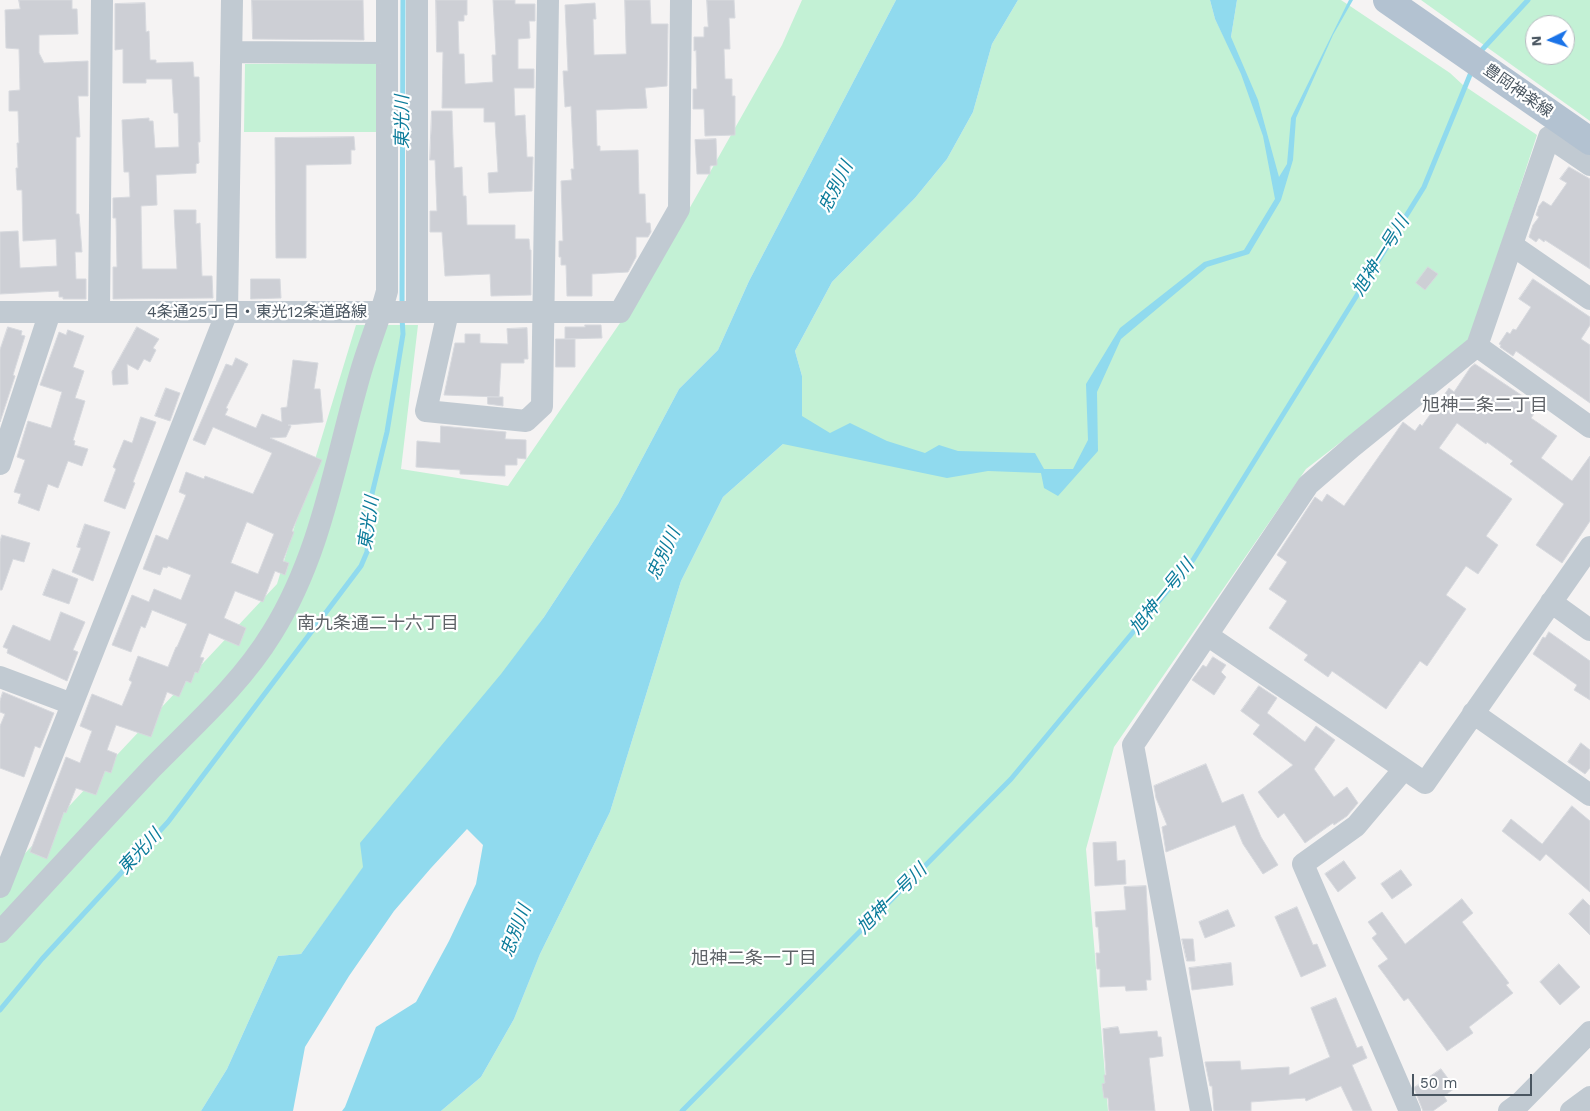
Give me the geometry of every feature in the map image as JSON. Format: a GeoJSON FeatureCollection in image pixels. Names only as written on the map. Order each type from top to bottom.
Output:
{"type":"FeatureCollection","features":[{"type":"Feature","properties":{"kind":"main road","name":"豊岡神楽線"},"geometry":{"type":"LineString","coordinates":[[1387,0],[1590,141]]}},
{"type":"Feature","properties":{"kind":"street"},"geometry":{"type":"LineString","coordinates":[[99,312],[102,0]]}},
{"type":"Feature","properties":{"kind":"street"},"geometry":{"type":"LineString","coordinates":[[0,887],[227,312],[232,0]]}},
{"type":"Feature","properties":{"kind":"street","name":"4条通25丁目・東光12条道路線"},"geometry":{"type":"LineString","coordinates":[[387,0],[387,291],[400,312]]}},
{"type":"Feature","properties":{"kind":"street"},"geometry":{"type":"LineString","coordinates":[[0,932],[117,805],[235,683],[272,634],[302,578],[324,516],[361,371],[400,312],[417,0]]}},
{"type":"Feature","properties":{"kind":"street"},"geometry":{"type":"LineString","coordinates":[[448,312],[426,411],[526,421],[542,406],[548,0]]}},
{"type":"Feature","properties":{"kind":"street"},"geometry":{"type":"LineString","coordinates":[[400,312],[620,312],[679,209],[681,0]]}},
{"type":"Feature","properties":{"kind":"street"},"geometry":{"type":"LineString","coordinates":[[232,52],[387,54]]}},
{"type":"Feature","properties":{"kind":"street"},"geometry":{"type":"LineString","coordinates":[[1201,1111],[1133,746],[1308,485],[1352,446],[1477,346],[1549,136],[1590,165]]}},
{"type":"Feature","properties":{"kind":"street"},"geometry":{"type":"LineString","coordinates":[[1512,245],[1590,299]]}},
{"type":"Feature","properties":{"kind":"street","name":"4条通25丁目・東光12条道路線"},"geometry":{"type":"LineString","coordinates":[[0,312],[400,312]]}},
{"type":"Feature","properties":{"kind":"street"},"geometry":{"type":"LineString","coordinates":[[0,464],[50,312]]}},
{"type":"Feature","properties":{"kind":"street"},"geometry":{"type":"LineString","coordinates":[[1477,346],[1590,427]]}},
{"type":"Feature","properties":{"kind":"street"},"geometry":{"type":"LineString","coordinates":[[1208,635],[1425,783],[1590,547]]}},
{"type":"Feature","properties":{"kind":"street"},"geometry":{"type":"LineString","coordinates":[[1550,602],[1590,630]]}},
{"type":"Feature","properties":{"kind":"street"},"geometry":{"type":"LineString","coordinates":[[0,677],[72,704]]}},
{"type":"Feature","properties":{"kind":"street"},"geometry":{"type":"LineString","coordinates":[[1473,713],[1590,795]]}},
{"type":"Feature","properties":{"kind":"street"},"geometry":{"type":"LineString","coordinates":[[1404,769],[1356,826],[1303,864],[1410,1111]]}},
{"type":"Feature","properties":{"kind":"street"},"geometry":{"type":"LineString","coordinates":[[1510,1111],[1590,1032]]}},
{"type":"Feature","properties":{"kind":"street"},"geometry":{"type":"LineString","coordinates":[[1571,1111],[1590,1097]]}},
{"type":"Feature","properties":{"kind":"green space"},"geometry":{"type":"Polygon","coordinates":[[[802,0],[896,0],[749,281],[718,350],[679,389],[618,504],[544,617],[301,954],[278,956],[227,1069],[201,1111],[0,1111],[0,880],[277,584],[356,325],[418,325],[401,469],[508,486],[620,323],[684,218],[782,45],[802,0]]]}},
{"type":"Feature","properties":{"kind":"green space"},"geometry":{"type":"Polygon","coordinates":[[[1018,0],[1210,0],[1215,19],[1226,41],[1231,37],[1237,0],[1341,0],[1450,73],[1463,85],[1537,135],[1469,343],[1306,469],[1114,747],[1086,849],[1108,1111],[441,1111],[481,1077],[514,1019],[540,954],[610,812],[681,581],[723,497],[783,444],[802,376],[795,351],[832,282],[915,198],[947,159],[973,112],[992,44],[1018,0]]]}},
{"type":"Feature","properties":{"kind":"green space"},"geometry":{"type":"Polygon","coordinates":[[[1421,0],[1590,0],[1590,121],[1421,0]]]}},
{"type":"Feature","properties":{"kind":"green space"},"geometry":{"type":"Polygon","coordinates":[[[380,63],[380,132],[244,132],[245,64],[380,63]]]}},
{"type":"Feature","properties":{"kind":"water","name":"忠別川"},"geometry":{"type":"Polygon","coordinates":[[[896,0],[1018,0],[992,44],[973,112],[947,159],[915,198],[832,282],[795,351],[802,376],[802,416],[830,433],[850,423],[887,441],[925,453],[939,445],[958,451],[1035,453],[1044,469],[1073,469],[1088,440],[1086,384],[1120,328],[1204,262],[1244,250],[1275,199],[1263,136],[1241,74],[1215,19],[1210,0],[1237,0],[1231,37],[1258,100],[1279,177],[1287,164],[1291,118],[1349,0],[1353,0],[1333,35],[1296,118],[1293,160],[1281,200],[1249,254],[1207,267],[1121,339],[1097,392],[1098,451],[1058,496],[1044,488],[1041,473],[988,471],[947,478],[783,444],[723,497],[681,581],[610,812],[540,954],[514,1019],[481,1077],[441,1111],[342,1111],[376,1027],[416,1002],[449,941],[476,884],[483,845],[467,829],[394,911],[349,976],[305,1047],[293,1111],[201,1111],[227,1069],[278,956],[301,954],[363,867],[360,843],[501,674],[544,617],[618,504],[679,389],[718,350],[749,281],[896,0]]]}},
{"type":"Feature","properties":{"kind":"building"},"geometry":{"type":"Polygon","coordinates":[[[19,0],[72,0],[72,9],[77,9],[78,34],[39,35],[39,53],[44,63],[88,61],[88,96],[78,96],[80,137],[76,137],[76,214],[79,214],[82,252],[75,252],[76,279],[86,279],[86,299],[63,299],[63,297],[59,297],[59,291],[0,294],[0,232],[18,231],[20,268],[57,266],[56,239],[23,241],[22,190],[17,190],[16,168],[18,168],[17,143],[19,143],[18,111],[9,111],[9,91],[20,90],[19,49],[6,48],[5,10],[20,9],[19,0]]]}},
{"type":"Feature","properties":{"kind":"building"},"geometry":{"type":"Polygon","coordinates":[[[252,0],[363,0],[364,40],[253,39],[252,0]]]}},
{"type":"Feature","properties":{"kind":"building"},"geometry":{"type":"Polygon","coordinates":[[[436,0],[467,0],[467,15],[464,15],[464,21],[458,21],[459,54],[464,54],[465,84],[493,82],[492,55],[496,55],[493,0],[515,0],[515,4],[535,4],[535,21],[529,21],[530,38],[518,39],[518,69],[534,69],[534,88],[514,88],[515,116],[525,115],[527,157],[533,157],[532,191],[489,193],[488,173],[498,172],[495,122],[484,122],[484,108],[442,108],[443,52],[437,52],[436,0]]]}},
{"type":"Feature","properties":{"kind":"building"},"geometry":{"type":"Polygon","coordinates":[[[625,0],[650,0],[651,24],[668,24],[667,86],[645,88],[647,108],[596,110],[597,146],[600,146],[600,151],[638,150],[639,194],[645,194],[646,223],[650,223],[651,232],[648,237],[636,237],[636,257],[628,272],[592,274],[592,296],[567,296],[566,265],[561,265],[561,257],[559,257],[559,241],[563,241],[561,181],[572,180],[571,169],[574,169],[571,106],[565,107],[563,71],[568,71],[565,5],[595,3],[596,19],[593,19],[594,55],[626,54],[625,0]]]}},
{"type":"Feature","properties":{"kind":"building"},"geometry":{"type":"Polygon","coordinates":[[[707,0],[734,0],[735,18],[729,18],[730,49],[724,49],[725,79],[732,79],[732,96],[735,96],[735,135],[705,136],[704,109],[693,109],[693,89],[697,89],[694,37],[704,37],[704,27],[708,27],[707,0]]]}},
{"type":"Feature","properties":{"kind":"building"},"geometry":{"type":"Polygon","coordinates":[[[145,3],[146,32],[149,31],[150,60],[156,60],[156,63],[193,62],[194,77],[199,77],[200,142],[198,142],[199,163],[196,164],[196,173],[156,175],[157,205],[141,206],[142,269],[177,269],[174,210],[196,210],[196,224],[200,223],[202,276],[212,276],[213,298],[113,299],[113,267],[117,267],[116,218],[113,218],[113,198],[130,197],[129,172],[124,172],[122,120],[149,118],[149,121],[153,121],[155,148],[179,147],[178,113],[174,113],[172,79],[146,79],[146,83],[123,83],[123,49],[115,50],[115,4],[145,3]]]}},
{"type":"Feature","properties":{"kind":"building"},"geometry":{"type":"Polygon","coordinates":[[[432,111],[452,111],[454,168],[462,167],[467,225],[515,225],[515,239],[529,239],[531,250],[531,295],[491,296],[490,274],[445,276],[442,232],[430,232],[430,211],[437,211],[435,160],[430,160],[432,111]]]}},
{"type":"Feature","properties":{"kind":"building"},"geometry":{"type":"Polygon","coordinates":[[[354,137],[355,150],[351,150],[351,164],[306,165],[306,258],[276,258],[275,138],[354,137]]]}},
{"type":"Feature","properties":{"kind":"building"},"geometry":{"type":"Polygon","coordinates":[[[716,139],[717,165],[710,166],[710,174],[697,174],[695,140],[716,139]]]}},
{"type":"Feature","properties":{"kind":"building"},"geometry":{"type":"Polygon","coordinates":[[[1569,167],[1590,179],[1590,269],[1545,240],[1544,242],[1539,238],[1536,242],[1529,237],[1533,225],[1539,217],[1536,215],[1539,206],[1543,201],[1551,206],[1567,183],[1560,179],[1569,167]]]}},
{"type":"Feature","properties":{"kind":"building"},"geometry":{"type":"Polygon","coordinates":[[[1428,267],[1438,274],[1425,290],[1416,283],[1428,267]]]}},
{"type":"Feature","properties":{"kind":"building"},"geometry":{"type":"Polygon","coordinates":[[[251,279],[280,279],[281,298],[251,299],[251,279]]]}},
{"type":"Feature","properties":{"kind":"building"},"geometry":{"type":"Polygon","coordinates":[[[1533,279],[1590,317],[1590,325],[1581,339],[1590,345],[1590,403],[1516,351],[1513,356],[1500,347],[1501,345],[1499,344],[1507,332],[1510,334],[1513,329],[1516,330],[1531,307],[1519,299],[1533,279]]]}},
{"type":"Feature","properties":{"kind":"building"},"geometry":{"type":"Polygon","coordinates":[[[585,325],[601,325],[602,338],[565,339],[565,327],[585,327],[585,325]]]}},
{"type":"Feature","properties":{"kind":"building"},"geometry":{"type":"Polygon","coordinates":[[[8,327],[22,331],[21,335],[25,336],[13,375],[15,376],[0,422],[0,350],[8,327]]]}},
{"type":"Feature","properties":{"kind":"building"},"geometry":{"type":"Polygon","coordinates":[[[137,327],[159,339],[153,348],[156,350],[150,362],[144,359],[138,370],[127,364],[128,384],[113,385],[112,372],[137,327]]]}},
{"type":"Feature","properties":{"kind":"building"},"geometry":{"type":"Polygon","coordinates":[[[527,328],[528,359],[524,359],[524,363],[501,363],[499,397],[444,395],[455,343],[465,343],[465,334],[480,334],[480,343],[508,344],[507,329],[527,328]]]}},
{"type":"Feature","properties":{"kind":"building"},"geometry":{"type":"Polygon","coordinates":[[[68,330],[84,336],[73,367],[84,371],[75,398],[85,401],[73,440],[75,441],[74,445],[88,449],[82,466],[68,461],[58,488],[48,484],[39,511],[18,503],[21,494],[14,492],[25,460],[17,457],[28,421],[51,428],[62,392],[40,385],[59,332],[66,335],[68,330]]]}},
{"type":"Feature","properties":{"kind":"building"},"geometry":{"type":"Polygon","coordinates":[[[556,339],[575,339],[575,367],[556,367],[556,339]]]}},
{"type":"Feature","properties":{"kind":"building"},"geometry":{"type":"Polygon","coordinates":[[[236,358],[248,364],[226,408],[228,409],[225,415],[256,428],[262,414],[282,422],[281,408],[287,407],[293,360],[318,363],[314,389],[320,389],[323,422],[288,425],[291,426],[286,437],[270,438],[322,460],[292,531],[294,532],[283,561],[289,563],[285,575],[275,571],[263,602],[235,591],[224,618],[246,628],[239,646],[209,633],[200,657],[204,658],[198,673],[195,672],[191,683],[186,681],[179,697],[167,692],[151,737],[116,725],[107,750],[117,754],[111,773],[105,771],[96,795],[76,788],[66,813],[64,812],[47,859],[30,852],[66,757],[80,763],[92,731],[80,726],[92,694],[122,706],[132,682],[129,680],[138,656],[168,667],[187,624],[152,610],[145,628],[141,626],[131,652],[112,645],[132,595],[149,602],[154,589],[181,600],[191,575],[168,566],[167,568],[163,567],[160,575],[143,569],[156,535],[168,540],[186,495],[179,492],[186,472],[204,479],[205,476],[253,494],[272,453],[213,427],[205,445],[193,440],[226,364],[232,366],[236,358]],[[247,522],[231,563],[258,574],[274,534],[247,522]]]}},
{"type":"Feature","properties":{"kind":"building"},"geometry":{"type":"Polygon","coordinates":[[[1475,364],[1539,407],[1531,418],[1557,436],[1541,458],[1572,481],[1590,456],[1590,521],[1562,563],[1536,545],[1564,504],[1510,464],[1513,461],[1457,423],[1439,448],[1512,499],[1486,536],[1498,545],[1478,574],[1466,566],[1446,595],[1466,609],[1427,666],[1420,661],[1386,709],[1332,671],[1328,677],[1304,660],[1308,655],[1269,628],[1287,601],[1269,589],[1287,562],[1277,555],[1315,497],[1322,502],[1327,494],[1344,506],[1403,422],[1415,431],[1420,424],[1422,426],[1449,388],[1454,392],[1470,368],[1475,364]]]}},
{"type":"Feature","properties":{"kind":"building"},"geometry":{"type":"Polygon","coordinates":[[[166,388],[180,393],[170,421],[155,416],[166,388]]]}},
{"type":"Feature","properties":{"kind":"building"},"geometry":{"type":"Polygon","coordinates":[[[488,397],[503,397],[503,406],[488,404],[488,397]]]}},
{"type":"Feature","properties":{"kind":"building"},"geometry":{"type":"Polygon","coordinates":[[[141,417],[156,422],[133,482],[135,483],[125,509],[104,501],[116,469],[113,467],[124,440],[132,443],[141,417]]]}},
{"type":"Feature","properties":{"kind":"building"},"geometry":{"type":"Polygon","coordinates":[[[441,426],[506,432],[505,439],[526,440],[526,459],[517,458],[517,465],[505,465],[505,476],[460,474],[460,470],[416,467],[417,441],[440,443],[441,426]]]}},
{"type":"Feature","properties":{"kind":"building"},"geometry":{"type":"Polygon","coordinates":[[[85,524],[110,532],[93,581],[72,572],[81,548],[77,547],[85,524]]]}},
{"type":"Feature","properties":{"kind":"building"},"geometry":{"type":"Polygon","coordinates":[[[2,535],[30,543],[24,562],[13,559],[2,590],[0,590],[0,542],[2,535]]]}},
{"type":"Feature","properties":{"kind":"building"},"geometry":{"type":"Polygon","coordinates":[[[53,569],[78,579],[69,604],[43,595],[53,569]]]}},
{"type":"Feature","properties":{"kind":"building"},"geometry":{"type":"Polygon","coordinates":[[[61,612],[85,622],[73,650],[78,652],[67,681],[7,653],[8,649],[3,647],[13,625],[50,641],[61,612]]]}},
{"type":"Feature","properties":{"kind":"building"},"geometry":{"type":"Polygon","coordinates":[[[1549,632],[1590,661],[1590,700],[1574,690],[1577,685],[1533,654],[1543,637],[1545,638],[1549,632]]]}},
{"type":"Feature","properties":{"kind":"building"},"geometry":{"type":"Polygon","coordinates":[[[1213,657],[1226,665],[1221,672],[1226,677],[1214,695],[1192,680],[1203,665],[1206,667],[1213,657]]]}},
{"type":"Feature","properties":{"kind":"building"},"geometry":{"type":"Polygon","coordinates":[[[1259,686],[1277,698],[1267,713],[1305,742],[1316,726],[1335,740],[1314,769],[1334,797],[1347,787],[1358,803],[1347,816],[1334,825],[1333,823],[1305,843],[1284,813],[1278,818],[1258,792],[1293,765],[1253,734],[1260,725],[1241,711],[1259,686]]]}},
{"type":"Feature","properties":{"kind":"building"},"geometry":{"type":"Polygon","coordinates":[[[3,692],[54,713],[40,748],[35,746],[24,777],[0,768],[0,726],[5,714],[0,712],[0,701],[3,692]]]}},
{"type":"Feature","properties":{"kind":"building"},"geometry":{"type":"Polygon","coordinates":[[[1581,743],[1590,750],[1590,768],[1585,774],[1568,762],[1581,743]]]}},
{"type":"Feature","properties":{"kind":"building"},"geometry":{"type":"Polygon","coordinates":[[[1206,764],[1222,803],[1243,794],[1261,837],[1278,865],[1263,874],[1243,844],[1235,825],[1166,852],[1162,827],[1167,825],[1156,798],[1154,786],[1206,764]]]}},
{"type":"Feature","properties":{"kind":"building"},"geometry":{"type":"Polygon","coordinates":[[[1572,806],[1590,821],[1590,892],[1546,854],[1540,861],[1502,831],[1511,819],[1542,844],[1572,806]]]}},
{"type":"Feature","properties":{"kind":"building"},"geometry":{"type":"Polygon","coordinates":[[[1116,842],[1117,861],[1125,860],[1126,884],[1095,886],[1093,843],[1116,842]]]}},
{"type":"Feature","properties":{"kind":"building"},"geometry":{"type":"Polygon","coordinates":[[[1344,861],[1356,878],[1338,892],[1325,874],[1344,861]]]}},
{"type":"Feature","properties":{"kind":"building"},"geometry":{"type":"Polygon","coordinates":[[[1401,870],[1412,885],[1392,899],[1381,884],[1401,870]]]}},
{"type":"Feature","properties":{"kind":"building"},"geometry":{"type":"Polygon","coordinates":[[[1146,886],[1151,980],[1146,980],[1147,990],[1126,991],[1125,986],[1100,987],[1100,969],[1097,969],[1096,953],[1100,953],[1095,912],[1126,910],[1124,887],[1146,886]]]}},
{"type":"Feature","properties":{"kind":"building"},"geometry":{"type":"Polygon","coordinates":[[[1462,899],[1473,913],[1462,922],[1509,983],[1506,985],[1513,993],[1469,1027],[1473,1033],[1447,1051],[1408,998],[1404,1001],[1378,966],[1388,959],[1372,938],[1377,934],[1368,922],[1382,912],[1405,944],[1462,899]]]}},
{"type":"Feature","properties":{"kind":"building"},"geometry":{"type":"Polygon","coordinates":[[[1583,899],[1590,906],[1590,935],[1569,914],[1583,899]]]}},
{"type":"Feature","properties":{"kind":"building"},"geometry":{"type":"Polygon","coordinates":[[[1297,907],[1313,945],[1317,944],[1326,966],[1301,977],[1275,917],[1297,907]]]}},
{"type":"Feature","properties":{"kind":"building"},"geometry":{"type":"Polygon","coordinates":[[[1228,910],[1235,926],[1205,938],[1199,922],[1228,910]]]}},
{"type":"Feature","properties":{"kind":"building"},"geometry":{"type":"Polygon","coordinates":[[[1182,939],[1193,939],[1195,961],[1187,961],[1182,939]]]}},
{"type":"Feature","properties":{"kind":"building"},"geometry":{"type":"Polygon","coordinates":[[[1231,963],[1233,985],[1192,990],[1189,968],[1231,963]]]}},
{"type":"Feature","properties":{"kind":"building"},"geometry":{"type":"Polygon","coordinates":[[[1559,964],[1580,987],[1560,1005],[1540,982],[1559,964]]]}},
{"type":"Feature","properties":{"kind":"building"},"geometry":{"type":"Polygon","coordinates":[[[1336,998],[1357,1048],[1362,1046],[1367,1058],[1352,1065],[1372,1111],[1353,1111],[1341,1086],[1306,1101],[1305,1098],[1251,1102],[1251,1111],[1214,1111],[1212,1086],[1210,1086],[1205,1062],[1240,1061],[1241,1070],[1289,1067],[1289,1075],[1330,1057],[1311,1008],[1336,998]]]}},
{"type":"Feature","properties":{"kind":"building"},"geometry":{"type":"Polygon","coordinates":[[[1118,1027],[1120,1034],[1157,1031],[1158,1037],[1161,1037],[1163,1056],[1149,1058],[1155,1111],[1109,1111],[1108,1098],[1104,1098],[1102,1084],[1105,1083],[1104,1075],[1106,1075],[1103,1029],[1118,1027]]]}},
{"type":"Feature","properties":{"kind":"building"},"geometry":{"type":"Polygon","coordinates":[[[1441,1069],[1455,1088],[1444,1096],[1447,1101],[1433,1111],[1423,1111],[1414,1088],[1441,1069]]]}},
{"type":"Feature","properties":{"kind":"waterway","name":"東光川"},"geometry":{"type":"LineString","coordinates":[[402,307],[403,0]]}},
{"type":"Feature","properties":{"kind":"waterway","name":"旭神一号川"},"geometry":{"type":"LineString","coordinates":[[1479,53],[1528,0]]}},
{"type":"Feature","properties":{"kind":"waterway","name":"旭神一号川"},"geometry":{"type":"LineString","coordinates":[[682,1111],[1011,779],[1193,560],[1424,187],[1472,70]]}},
{"type":"Feature","properties":{"kind":"waterway","name":"東光川"},"geometry":{"type":"LineString","coordinates":[[0,1010],[42,959],[168,822],[361,566],[367,552],[371,498],[387,432],[403,334],[402,318]]}},
{"type":"Feature","properties":{"kind":"district","name":"旭神二条二丁目"},"geometry":{"type":"Point","coordinates":[1485,406]}},
{"type":"Feature","properties":{"kind":"district","name":"南九条通二十六丁目"},"geometry":{"type":"Point","coordinates":[378,624]}},
{"type":"Feature","properties":{"kind":"district","name":"旭神二条一丁目"},"geometry":{"type":"Point","coordinates":[754,959]}}]}
